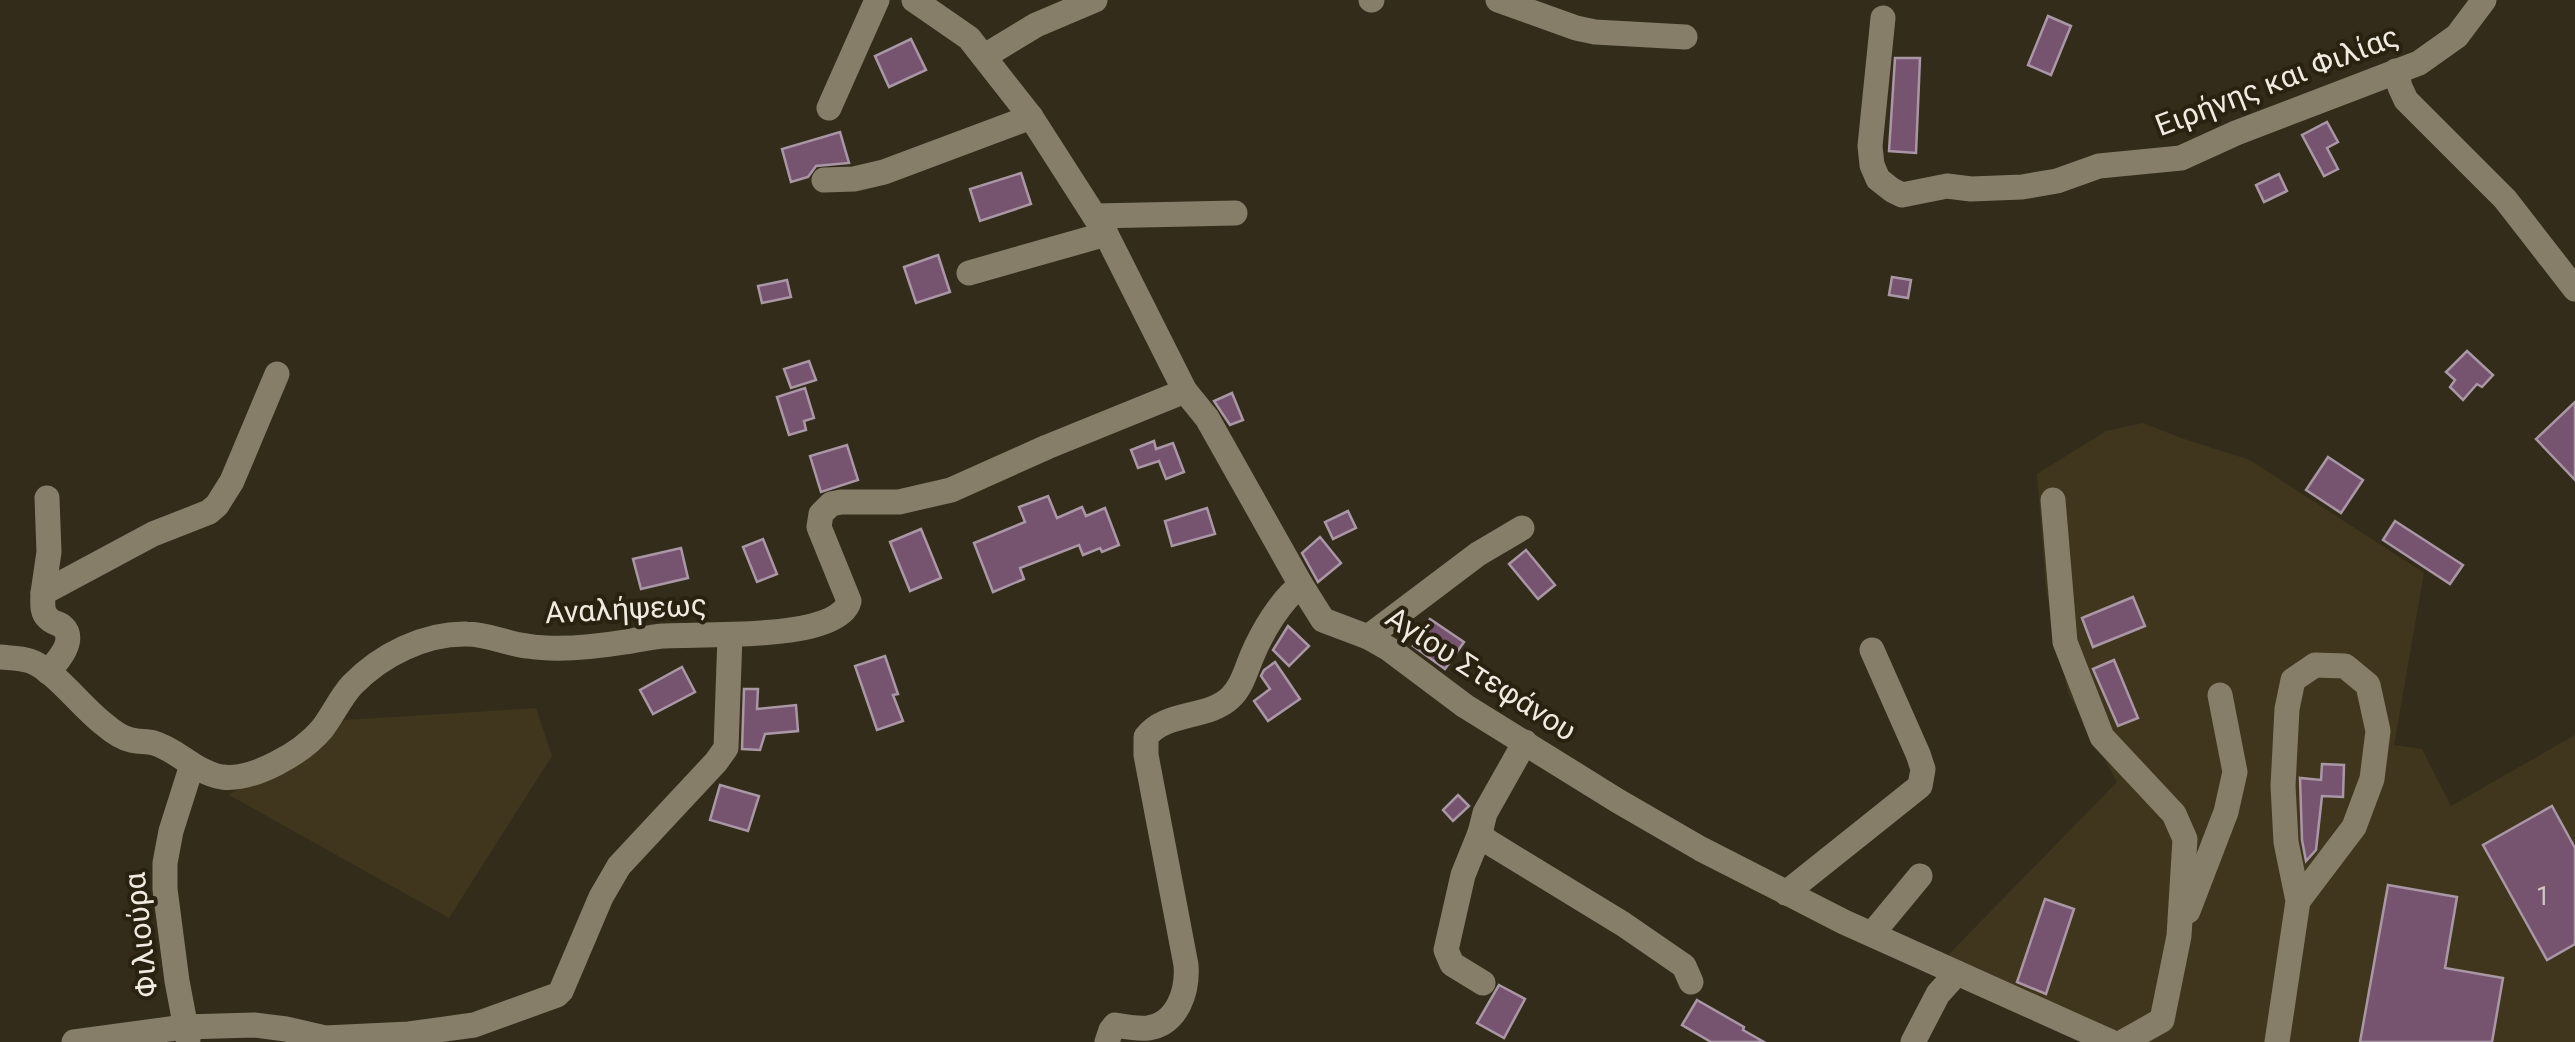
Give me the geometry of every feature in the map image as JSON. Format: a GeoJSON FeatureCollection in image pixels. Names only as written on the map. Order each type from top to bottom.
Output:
{"type":"FeatureCollection","features":[{"type":"Feature","properties":{"kind":"street"},"geometry":{"type":"LineString","coordinates":[[829,108],[877,0]]}},
{"type":"Feature","properties":{"kind":"street","name":"Αγίου Στεφάνου"},"geometry":{"type":"LineString","coordinates":[[914,0],[960,30],[986,56],[1032,116],[1100,225],[1185,390],[1207,418],[1323,620],[1368,636],[1390,649],[1465,706],[1664,828],[1872,934],[2111,1042]]}},
{"type":"Feature","properties":{"kind":"street"},"geometry":{"type":"LineString","coordinates":[[986,56],[1040,12],[1095,0]]}},
{"type":"Feature","properties":{"kind":"street"},"geometry":{"type":"LineString","coordinates":[[1498,0],[1576,28],[1685,37]]}},
{"type":"Feature","properties":{"kind":"street","name":"Ειρήνης και Φιλίας"},"geometry":{"type":"LineString","coordinates":[[1883,18],[1870,146],[1872,165],[1878,179],[1902,194],[1946,186],[2022,187],[2057,182],[2098,166],[2182,158],[2427,58],[2450,42],[2484,0]]}},
{"type":"Feature","properties":{"kind":"street"},"geometry":{"type":"LineString","coordinates":[[2396,71],[2408,102],[2505,199],[2575,288]]}},
{"type":"Feature","properties":{"kind":"street"},"geometry":{"type":"LineString","coordinates":[[824,180],[854,180],[884,172],[1032,116]]}},
{"type":"Feature","properties":{"kind":"street"},"geometry":{"type":"LineString","coordinates":[[970,273],[1100,225],[1235,213]]}},
{"type":"Feature","properties":{"kind":"street"},"geometry":{"type":"LineString","coordinates":[[44,593],[152,534],[209,512],[217,505],[232,481],[276,374]]}},
{"type":"Feature","properties":{"kind":"street","name":"Αναλήψεως"},"geometry":{"type":"LineString","coordinates":[[0,657],[31,662],[48,672],[90,713],[131,740],[155,743],[222,777],[260,771],[295,752],[320,732],[350,687],[376,664],[392,653],[440,637],[474,634],[526,646],[566,648],[664,636],[730,636],[796,629],[836,619],[847,610],[850,601],[819,527],[821,514],[832,504],[899,502],[951,490],[1185,390]]}},
{"type":"Feature","properties":{"kind":"street"},"geometry":{"type":"LineString","coordinates":[[48,498],[44,614],[68,632],[62,654],[48,672]]}},
{"type":"Feature","properties":{"kind":"street"},"geometry":{"type":"LineString","coordinates":[[2053,500],[2065,642],[2102,737],[2174,814],[2185,839],[2180,936],[2166,1031],[2123,1042]]}},
{"type":"Feature","properties":{"kind":"street"},"geometry":{"type":"LineString","coordinates":[[1368,636],[1478,554],[1522,528]]}},
{"type":"Feature","properties":{"kind":"street"},"geometry":{"type":"LineString","coordinates":[[1107,1042],[1115,1025],[1146,1028],[1164,1022],[1183,998],[1186,983],[1186,965],[1146,755],[1146,736],[1155,727],[1216,706],[1232,696],[1257,644],[1286,600],[1301,585]]}},
{"type":"Feature","properties":{"kind":"street"},"geometry":{"type":"LineString","coordinates":[[74,1042],[261,1025],[325,1038],[409,1034],[474,1025],[556,995],[619,866],[726,748],[730,636]]}},
{"type":"Feature","properties":{"kind":"street"},"geometry":{"type":"LineString","coordinates":[[1786,892],[1920,786],[1923,770],[1918,754],[1872,650]]}},
{"type":"Feature","properties":{"kind":"street"},"geometry":{"type":"LineString","coordinates":[[2277,1042],[2298,901],[2286,842],[2283,786],[2287,709],[2293,680],[2315,665],[2345,666],[2368,684],[2378,731],[2372,779],[2354,827],[2298,901]]}},
{"type":"Feature","properties":{"kind":"street"},"geometry":{"type":"LineString","coordinates":[[2180,936],[2226,812],[2234,772],[2220,696]]}},
{"type":"Feature","properties":{"kind":"street"},"geometry":{"type":"LineString","coordinates":[[1483,983],[1452,964],[1446,950],[1463,875],[1485,813],[1524,742]]}},
{"type":"Feature","properties":{"kind":"street","name":"Φιλιούρα"},"geometry":{"type":"LineString","coordinates":[[187,1034],[164,862],[192,765]]}},
{"type":"Feature","properties":{"kind":"street"},"geometry":{"type":"LineString","coordinates":[[1480,833],[1684,966],[1691,982]]}},
{"type":"Feature","properties":{"kind":"street"},"geometry":{"type":"LineString","coordinates":[[1872,934],[1920,876]]}},
{"type":"Feature","properties":{"kind":"street"},"geometry":{"type":"LineString","coordinates":[[1913,1042],[1938,994],[1957,973]]}},
{"type":"Feature","properties":{"kind":"shaded area"},"geometry":{"type":"Polygon","coordinates":[[[2143,423],[2250,460],[2424,573],[2394,745],[2422,749],[2451,806],[2575,735],[2575,1042],[2141,1042],[1948,955],[2117,782],[2068,693],[2046,589],[2037,474],[2106,431],[2143,423]]]}},
{"type":"Feature","properties":{"kind":"shaded area"},"geometry":{"type":"Polygon","coordinates":[[[536,708],[552,756],[449,918],[229,795],[345,720],[536,708]]]}},
{"type":"Feature","properties":{"kind":"building"},"geometry":{"type":"Polygon","coordinates":[[[2048,16],[2071,26],[2051,75],[2028,65],[2048,16]]]}},
{"type":"Feature","properties":{"kind":"building"},"geometry":{"type":"Polygon","coordinates":[[[911,39],[926,70],[889,87],[875,56],[911,39]]]}},
{"type":"Feature","properties":{"kind":"building"},"geometry":{"type":"Polygon","coordinates":[[[1895,58],[1920,58],[1916,153],[1889,151],[1895,58]]]}},
{"type":"Feature","properties":{"kind":"building"},"geometry":{"type":"Polygon","coordinates":[[[2327,122],[2338,142],[2327,148],[2338,169],[2324,176],[2302,135],[2327,122]]]}},
{"type":"Feature","properties":{"kind":"building"},"geometry":{"type":"Polygon","coordinates":[[[840,132],[849,163],[816,166],[808,177],[791,182],[782,149],[840,132]]]}},
{"type":"Feature","properties":{"kind":"building"},"geometry":{"type":"Polygon","coordinates":[[[1021,173],[1031,204],[980,221],[970,189],[1021,173]]]}},
{"type":"Feature","properties":{"kind":"building"},"geometry":{"type":"Polygon","coordinates":[[[2279,174],[2287,191],[2264,202],[2256,185],[2279,174]]]}},
{"type":"Feature","properties":{"kind":"building"},"geometry":{"type":"Polygon","coordinates":[[[938,255],[950,292],[916,303],[904,267],[938,255]]]}},
{"type":"Feature","properties":{"kind":"building"},"geometry":{"type":"Polygon","coordinates":[[[1892,277],[1911,280],[1908,298],[1889,295],[1892,277]]]}},
{"type":"Feature","properties":{"kind":"building"},"geometry":{"type":"Polygon","coordinates":[[[787,280],[791,297],[762,303],[758,286],[787,280]]]}},
{"type":"Feature","properties":{"kind":"building"},"geometry":{"type":"Polygon","coordinates":[[[2467,351],[2493,375],[2482,387],[2477,384],[2463,400],[2450,387],[2455,380],[2446,372],[2467,351]]]}},
{"type":"Feature","properties":{"kind":"building"},"geometry":{"type":"Polygon","coordinates":[[[809,361],[816,380],[791,388],[784,369],[809,361]]]}},
{"type":"Feature","properties":{"kind":"building"},"geometry":{"type":"Polygon","coordinates":[[[805,388],[814,418],[804,421],[806,430],[789,435],[777,397],[805,388]]]}},
{"type":"Feature","properties":{"kind":"building"},"geometry":{"type":"Polygon","coordinates":[[[1232,393],[1243,420],[1230,425],[1214,401],[1232,393]]]}},
{"type":"Feature","properties":{"kind":"building"},"geometry":{"type":"Polygon","coordinates":[[[2575,402],[2575,480],[2536,439],[2575,402]]]}},
{"type":"Feature","properties":{"kind":"building"},"geometry":{"type":"Polygon","coordinates":[[[1154,441],[1156,449],[1173,443],[1184,472],[1166,479],[1159,461],[1138,468],[1131,450],[1154,441]]]}},
{"type":"Feature","properties":{"kind":"building"},"geometry":{"type":"Polygon","coordinates":[[[847,445],[858,480],[821,492],[810,456],[847,445]]]}},
{"type":"Feature","properties":{"kind":"building"},"geometry":{"type":"Polygon","coordinates":[[[2328,457],[2363,480],[2341,513],[2306,490],[2328,457]]]}},
{"type":"Feature","properties":{"kind":"building"},"geometry":{"type":"Polygon","coordinates":[[[1048,496],[1057,518],[1082,507],[1086,516],[1105,508],[1119,545],[1083,555],[1079,545],[1020,568],[1024,579],[993,592],[974,543],[1025,522],[1019,507],[1048,496]]]}},
{"type":"Feature","properties":{"kind":"building"},"geometry":{"type":"Polygon","coordinates":[[[1207,508],[1215,534],[1172,546],[1165,521],[1207,508]]]}},
{"type":"Feature","properties":{"kind":"building"},"geometry":{"type":"Polygon","coordinates":[[[1348,511],[1356,528],[1333,539],[1325,522],[1348,511]]]}},
{"type":"Feature","properties":{"kind":"building"},"geometry":{"type":"Polygon","coordinates":[[[2395,521],[2463,565],[2450,584],[2383,540],[2395,521]]]}},
{"type":"Feature","properties":{"kind":"building"},"geometry":{"type":"Polygon","coordinates":[[[921,529],[941,578],[910,591],[890,542],[921,529]]]}},
{"type":"Feature","properties":{"kind":"building"},"geometry":{"type":"Polygon","coordinates":[[[1320,537],[1341,563],[1318,582],[1302,553],[1320,537]]]}},
{"type":"Feature","properties":{"kind":"building"},"geometry":{"type":"Polygon","coordinates":[[[763,539],[777,574],[757,582],[743,547],[763,539]]]}},
{"type":"Feature","properties":{"kind":"building"},"geometry":{"type":"Polygon","coordinates":[[[681,548],[688,578],[641,589],[633,559],[681,548]]]}},
{"type":"Feature","properties":{"kind":"building"},"geometry":{"type":"Polygon","coordinates":[[[1526,550],[1555,585],[1538,599],[1509,564],[1526,550]]]}},
{"type":"Feature","properties":{"kind":"building"},"geometry":{"type":"Polygon","coordinates":[[[2133,597],[2145,626],[2093,647],[2082,618],[2133,597]]]}},
{"type":"Feature","properties":{"kind":"building"},"geometry":{"type":"Polygon","coordinates":[[[1430,619],[1464,642],[1445,669],[1413,646],[1430,619]]]}},
{"type":"Feature","properties":{"kind":"building"},"geometry":{"type":"Polygon","coordinates":[[[1288,626],[1309,646],[1289,666],[1273,650],[1288,626]]]}},
{"type":"Feature","properties":{"kind":"building"},"geometry":{"type":"Polygon","coordinates":[[[885,656],[903,721],[877,730],[855,666],[885,656]]]}},
{"type":"Feature","properties":{"kind":"building"},"geometry":{"type":"Polygon","coordinates":[[[2114,660],[2138,718],[2118,726],[2093,669],[2114,660]]]}},
{"type":"Feature","properties":{"kind":"building"},"geometry":{"type":"Polygon","coordinates":[[[1275,662],[1300,699],[1268,721],[1254,701],[1270,689],[1261,676],[1275,662]]]}},
{"type":"Feature","properties":{"kind":"building"},"geometry":{"type":"Polygon","coordinates":[[[682,667],[695,692],[653,714],[640,690],[682,667]]]}},
{"type":"Feature","properties":{"kind":"building"},"geometry":{"type":"Polygon","coordinates":[[[744,689],[758,689],[757,709],[796,705],[798,731],[765,734],[760,750],[742,749],[744,689]]]}},
{"type":"Feature","properties":{"kind":"building"},"geometry":{"type":"Polygon","coordinates":[[[2322,764],[2344,765],[2343,797],[2322,796],[2316,850],[2306,861],[2300,778],[2321,780],[2322,764]]]}},
{"type":"Feature","properties":{"kind":"building"},"geometry":{"type":"Polygon","coordinates":[[[720,785],[759,796],[748,831],[710,820],[720,785]]]}},
{"type":"Feature","properties":{"kind":"building"},"geometry":{"type":"Polygon","coordinates":[[[1458,795],[1469,806],[1453,821],[1443,810],[1458,795]]]}},
{"type":"Feature","properties":{"kind":"building"},"geometry":{"type":"Polygon","coordinates":[[[2552,806],[2575,848],[2575,944],[2547,960],[2483,845],[2552,806]]]}},
{"type":"Feature","properties":{"kind":"building"},"geometry":{"type":"Polygon","coordinates":[[[2388,885],[2457,897],[2445,968],[2503,978],[2492,1042],[2360,1042],[2388,885]]]}},
{"type":"Feature","properties":{"kind":"building"},"geometry":{"type":"Polygon","coordinates":[[[2045,899],[2074,909],[2046,994],[2017,982],[2045,899]]]}},
{"type":"Feature","properties":{"kind":"building"},"geometry":{"type":"Polygon","coordinates":[[[1499,985],[1525,999],[1504,1038],[1477,1023],[1499,985]]]}},
{"type":"Feature","properties":{"kind":"building"},"geometry":{"type":"Polygon","coordinates":[[[1697,1000],[1764,1042],[1711,1042],[1682,1025],[1697,1000]]]}}]}
